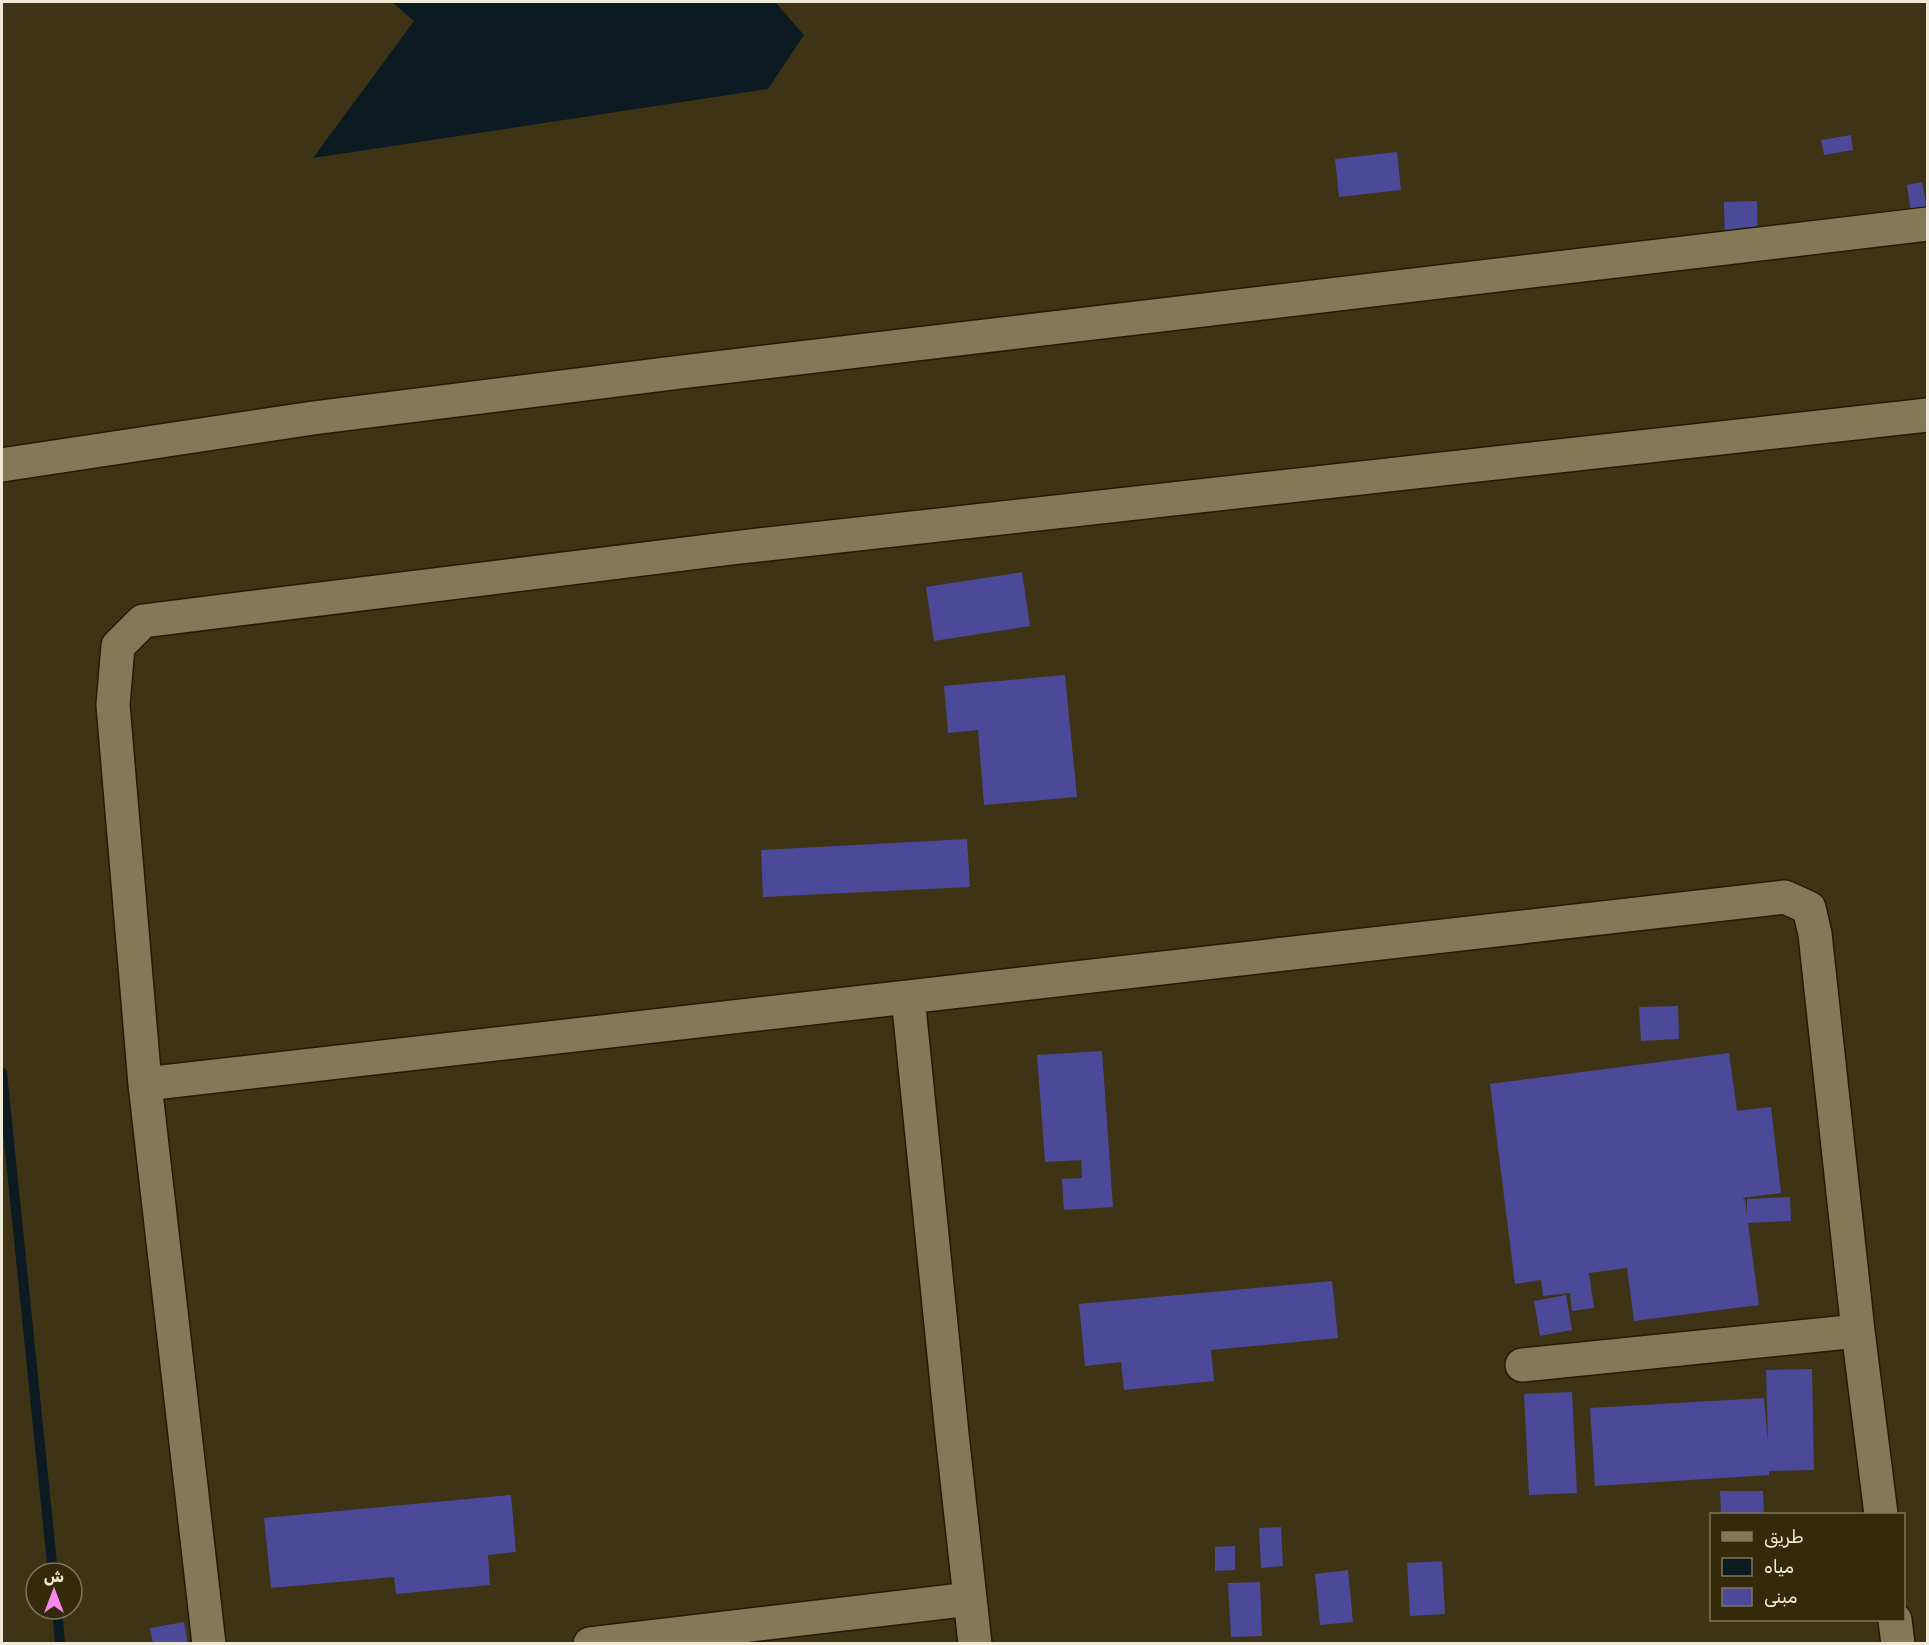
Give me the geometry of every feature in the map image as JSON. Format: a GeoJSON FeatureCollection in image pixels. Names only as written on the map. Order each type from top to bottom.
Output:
{"type":"FeatureCollection","features":[{"type":"Feature","properties":{"kind":"lane"},"geometry":{"type":"LineString","coordinates":[[2,465],[313,418],[1928,224]]}},
{"type":"Feature","properties":{"kind":"lane"},"geometry":{"type":"LineString","coordinates":[[209,1644],[145,1084],[113,705],[118,646],[142,621],[732,548],[1928,415]]}},
{"type":"Feature","properties":{"kind":"lane"},"geometry":{"type":"LineString","coordinates":[[145,1084],[1785,897],[1809,908],[1815,934],[1858,1331],[1881,1513]]}},
{"type":"Feature","properties":{"kind":"lane"},"geometry":{"type":"LineString","coordinates":[[908,997],[975,1644]]}},
{"type":"Feature","properties":{"kind":"lane"},"geometry":{"type":"LineString","coordinates":[[1522,1365],[1858,1331]]}},
{"type":"Feature","properties":{"kind":"lane"},"geometry":{"type":"LineString","coordinates":[[590,1644],[970,1599]]}},
{"type":"Feature","properties":{"kind":"lane"},"geometry":{"type":"LineString","coordinates":[[1895,1621],[1898,1644]]}},
{"type":"Feature","properties":{"kind":"water"},"geometry":{"type":"Polygon","coordinates":[[[392,2],[775,2],[804,35],[768,89],[313,158],[414,21],[392,2]]]}},
{"type":"Feature","properties":{"kind":"building"},"geometry":{"type":"Polygon","coordinates":[[[1851,135],[1853,150],[1824,155],[1821,140],[1851,135]]]}},
{"type":"Feature","properties":{"kind":"building"},"geometry":{"type":"Polygon","coordinates":[[[1397,152],[1401,190],[1339,197],[1335,159],[1397,152]]]}},
{"type":"Feature","properties":{"kind":"building"},"geometry":{"type":"Polygon","coordinates":[[[1922,182],[1927,210],[1911,213],[1907,185],[1922,182]]]}},
{"type":"Feature","properties":{"kind":"building"},"geometry":{"type":"Polygon","coordinates":[[[1757,201],[1758,247],[1725,248],[1724,202],[1757,201]]]}},
{"type":"Feature","properties":{"kind":"building"},"geometry":{"type":"Polygon","coordinates":[[[1022,572],[1030,626],[934,641],[926,587],[1022,572]]]}},
{"type":"Feature","properties":{"kind":"building"},"geometry":{"type":"Polygon","coordinates":[[[1065,675],[1077,797],[984,805],[978,730],[948,733],[944,686],[1065,675]]]}},
{"type":"Feature","properties":{"kind":"building"},"geometry":{"type":"Polygon","coordinates":[[[967,839],[970,887],[763,897],[761,850],[967,839]]]}},
{"type":"Feature","properties":{"kind":"building"},"geometry":{"type":"Polygon","coordinates":[[[1678,1006],[1679,1039],[1641,1041],[1639,1007],[1678,1006]]]}},
{"type":"Feature","properties":{"kind":"building"},"geometry":{"type":"Polygon","coordinates":[[[1102,1051],[1113,1207],[1064,1210],[1062,1179],[1082,1178],[1081,1160],[1045,1162],[1037,1055],[1102,1051]]]}},
{"type":"Feature","properties":{"kind":"building"},"geometry":{"type":"Polygon","coordinates":[[[1729,1053],[1737,1111],[1771,1107],[1781,1193],[1741,1198],[1745,1199],[1747,1215],[1747,1199],[1790,1197],[1791,1221],[1748,1223],[1759,1305],[1634,1321],[1627,1268],[1589,1273],[1594,1308],[1572,1311],[1570,1293],[1543,1296],[1541,1280],[1515,1284],[1490,1084],[1729,1053]]]}},
{"type":"Feature","properties":{"kind":"building"},"geometry":{"type":"Polygon","coordinates":[[[1332,1281],[1338,1338],[1211,1350],[1214,1381],[1124,1390],[1121,1362],[1085,1366],[1079,1304],[1332,1281]]]}},
{"type":"Feature","properties":{"kind":"building"},"geometry":{"type":"Polygon","coordinates":[[[1566,1295],[1572,1330],[1540,1336],[1534,1301],[1566,1295]]]}},
{"type":"Feature","properties":{"kind":"building"},"geometry":{"type":"Polygon","coordinates":[[[1812,1369],[1814,1470],[1769,1471],[1769,1475],[1595,1486],[1590,1408],[1764,1398],[1768,1443],[1766,1370],[1812,1369]]]}},
{"type":"Feature","properties":{"kind":"building"},"geometry":{"type":"Polygon","coordinates":[[[1572,1392],[1577,1493],[1529,1495],[1524,1394],[1572,1392]]]}},
{"type":"Feature","properties":{"kind":"building"},"geometry":{"type":"Polygon","coordinates":[[[1720,1491],[1763,1491],[1764,1513],[1721,1513],[1720,1491]]]}},
{"type":"Feature","properties":{"kind":"building"},"geometry":{"type":"Polygon","coordinates":[[[511,1495],[516,1552],[488,1555],[490,1585],[396,1594],[394,1577],[271,1588],[264,1518],[511,1495]]]}},
{"type":"Feature","properties":{"kind":"building"},"geometry":{"type":"Polygon","coordinates":[[[1281,1527],[1283,1566],[1261,1568],[1259,1528],[1281,1527]]]}},
{"type":"Feature","properties":{"kind":"building"},"geometry":{"type":"Polygon","coordinates":[[[1235,1546],[1235,1570],[1215,1571],[1215,1547],[1235,1546]]]}},
{"type":"Feature","properties":{"kind":"building"},"geometry":{"type":"Polygon","coordinates":[[[1442,1561],[1445,1614],[1410,1616],[1407,1563],[1442,1561]]]}},
{"type":"Feature","properties":{"kind":"building"},"geometry":{"type":"Polygon","coordinates":[[[1348,1570],[1353,1622],[1320,1625],[1315,1574],[1348,1570]]]}},
{"type":"Feature","properties":{"kind":"building"},"geometry":{"type":"Polygon","coordinates":[[[1260,1582],[1262,1636],[1231,1637],[1228,1583],[1260,1582]]]}},
{"type":"Feature","properties":{"kind":"building"},"geometry":{"type":"Polygon","coordinates":[[[184,1622],[188,1644],[153,1644],[150,1628],[184,1622]]]}},
{"type":"Feature","properties":{"kind":"waterway"},"geometry":{"type":"LineString","coordinates":[[2,1073],[52,1561]]}},
{"type":"Feature","properties":{"kind":"waterway"},"geometry":{"type":"LineString","coordinates":[[58,1621],[60,1644]]}}]}
